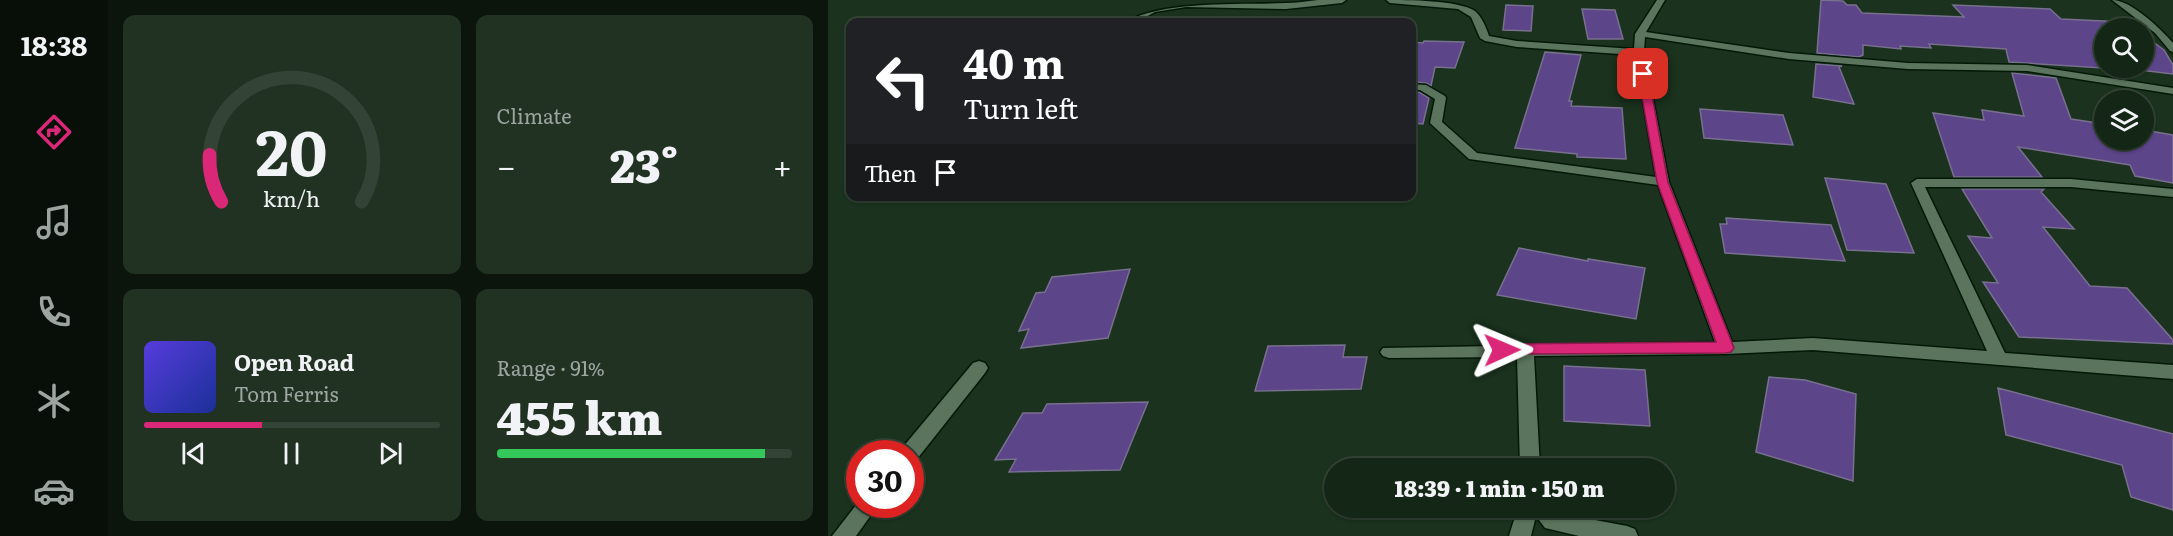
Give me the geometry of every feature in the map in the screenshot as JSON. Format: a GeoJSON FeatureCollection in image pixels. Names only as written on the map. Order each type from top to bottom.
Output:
{"type":"FeatureCollection","features":[{"type":"Feature","properties":{"kind":"street"},"geometry":{"type":"LineString","coordinates":[[1138,18],[1152,10],[1186,4],[1286,6],[1341,0]]}},
{"type":"Feature","properties":{"kind":"street"},"geometry":{"type":"LineString","coordinates":[[1390,0],[1455,5],[1470,10],[1485,38],[1517,44],[1639,52]]}},
{"type":"Feature","properties":{"kind":"street"},"geometry":{"type":"LineString","coordinates":[[1661,0],[1640,34],[1639,52],[1663,182],[1726,348]]}},
{"type":"Feature","properties":{"kind":"street"},"geometry":{"type":"LineString","coordinates":[[2116,0],[2158,31],[2173,49]]}},
{"type":"Feature","properties":{"kind":"street"},"geometry":{"type":"LineString","coordinates":[[1640,34],[1809,58],[1908,66],[2027,68],[2173,91]]}},
{"type":"Feature","properties":{"kind":"street"},"geometry":{"type":"LineString","coordinates":[[1416,87],[1422,87],[1441,98],[1436,123],[1473,156],[1663,182]]}},
{"type":"Feature","properties":{"kind":"street"},"geometry":{"type":"LineString","coordinates":[[2000,360],[1917,183],[2071,183],[2173,193]]}},
{"type":"Feature","properties":{"kind":"street"},"geometry":{"type":"LineString","coordinates":[[1389,352],[1726,348],[1813,344],[2173,372]]}},
{"type":"Feature","properties":{"kind":"street"},"geometry":{"type":"LineString","coordinates":[[1525,350],[1530,458]]}},
{"type":"Feature","properties":{"kind":"street"},"geometry":{"type":"LineString","coordinates":[[921,440],[979,368]]}},
{"type":"Feature","properties":{"kind":"street"},"geometry":{"type":"LineString","coordinates":[[843,536],[858,518]]}},
{"type":"Feature","properties":{"kind":"street"},"geometry":{"type":"LineString","coordinates":[[1520,536],[1525,518]]}},
{"type":"Feature","properties":{"kind":"street"},"geometry":{"type":"LineString","coordinates":[[1550,518],[1552,521],[1627,536]]}},
{"type":"Feature","properties":{"kind":"building"},"geometry":{"type":"Polygon","coordinates":[[[1821,0],[1843,1],[1847,5],[1856,5],[1862,13],[1964,17],[1953,5],[2050,9],[2061,19],[2094,21],[2094,67],[2009,62],[2006,49],[1929,44],[1931,48],[1900,46],[1901,49],[1863,45],[1863,55],[1859,57],[1817,53],[1821,0]]]}},
{"type":"Feature","properties":{"kind":"building"},"geometry":{"type":"Polygon","coordinates":[[[1506,5],[1533,6],[1531,31],[1503,30],[1506,5]]]}},
{"type":"Feature","properties":{"kind":"building"},"geometry":{"type":"Polygon","coordinates":[[[1582,9],[1615,10],[1623,39],[1588,39],[1582,9]]]}},
{"type":"Feature","properties":{"kind":"building"},"geometry":{"type":"Polygon","coordinates":[[[1424,41],[1464,42],[1455,68],[1435,67],[1431,86],[1416,82],[1416,42],[1423,43],[1424,41]]]}},
{"type":"Feature","properties":{"kind":"building"},"geometry":{"type":"Polygon","coordinates":[[[2154,42],[2164,50],[2173,65],[2173,74],[2154,72],[2154,42]]]}},
{"type":"Feature","properties":{"kind":"building"},"geometry":{"type":"Polygon","coordinates":[[[1545,52],[1581,55],[1569,101],[1572,101],[1571,106],[1622,108],[1626,159],[1577,157],[1577,154],[1515,148],[1545,52]]]}},
{"type":"Feature","properties":{"kind":"building"},"geometry":{"type":"Polygon","coordinates":[[[1816,64],[1842,66],[1839,67],[1854,104],[1813,97],[1816,64]]]}},
{"type":"Feature","properties":{"kind":"building"},"geometry":{"type":"Polygon","coordinates":[[[2012,73],[2056,78],[2071,119],[2094,122],[2094,150],[2154,150],[2154,132],[2173,135],[2173,183],[2135,176],[2130,165],[2018,147],[2042,177],[1954,177],[1933,113],[1984,120],[1982,110],[2024,116],[2012,73]]]}},
{"type":"Feature","properties":{"kind":"building"},"geometry":{"type":"Polygon","coordinates":[[[1416,92],[1429,98],[1423,124],[1416,123],[1416,92]]]}},
{"type":"Feature","properties":{"kind":"building"},"geometry":{"type":"Polygon","coordinates":[[[1700,109],[1783,115],[1793,145],[1704,138],[1700,109]]]}},
{"type":"Feature","properties":{"kind":"building"},"geometry":{"type":"Polygon","coordinates":[[[1825,178],[1886,184],[1914,253],[1847,250],[1825,178]]]}},
{"type":"Feature","properties":{"kind":"building"},"geometry":{"type":"Polygon","coordinates":[[[1962,189],[2044,189],[2041,192],[2074,229],[2043,227],[2090,286],[2127,288],[2173,340],[2173,344],[2019,337],[1983,282],[1998,283],[1968,236],[1992,238],[1962,189]]]}},
{"type":"Feature","properties":{"kind":"building"},"geometry":{"type":"Polygon","coordinates":[[[1726,218],[1831,225],[1845,261],[1725,253],[1720,224],[1727,224],[1726,218]]]}},
{"type":"Feature","properties":{"kind":"building"},"geometry":{"type":"Polygon","coordinates":[[[1519,248],[1588,261],[1588,259],[1645,268],[1636,319],[1497,295],[1519,248]]]}},
{"type":"Feature","properties":{"kind":"building"},"geometry":{"type":"Polygon","coordinates":[[[1130,269],[1108,338],[1021,348],[1029,329],[1019,331],[1036,293],[1045,292],[1052,277],[1130,269]]]}},
{"type":"Feature","properties":{"kind":"building"},"geometry":{"type":"Polygon","coordinates":[[[1345,345],[1343,357],[1367,357],[1361,389],[1255,391],[1268,346],[1345,345]]]}},
{"type":"Feature","properties":{"kind":"building"},"geometry":{"type":"Polygon","coordinates":[[[1564,366],[1645,370],[1650,426],[1564,421],[1564,366]]]}},
{"type":"Feature","properties":{"kind":"building"},"geometry":{"type":"Polygon","coordinates":[[[1769,377],[1805,380],[1856,394],[1853,481],[1756,452],[1769,377]]]}},
{"type":"Feature","properties":{"kind":"building"},"geometry":{"type":"Polygon","coordinates":[[[1998,388],[2173,434],[2173,510],[2131,497],[2122,465],[2006,435],[1998,388]]]}},
{"type":"Feature","properties":{"kind":"building"},"geometry":{"type":"Polygon","coordinates":[[[1148,402],[1120,470],[1009,472],[1016,459],[995,460],[1023,413],[1042,413],[1047,404],[1148,402]]]}},
{"type":"Feature","properties":{"kind":"route"},"geometry":{"type":"LineString","coordinates":[[1502,350],[1726,348],[1663,182],[1643,74]]}}]}
